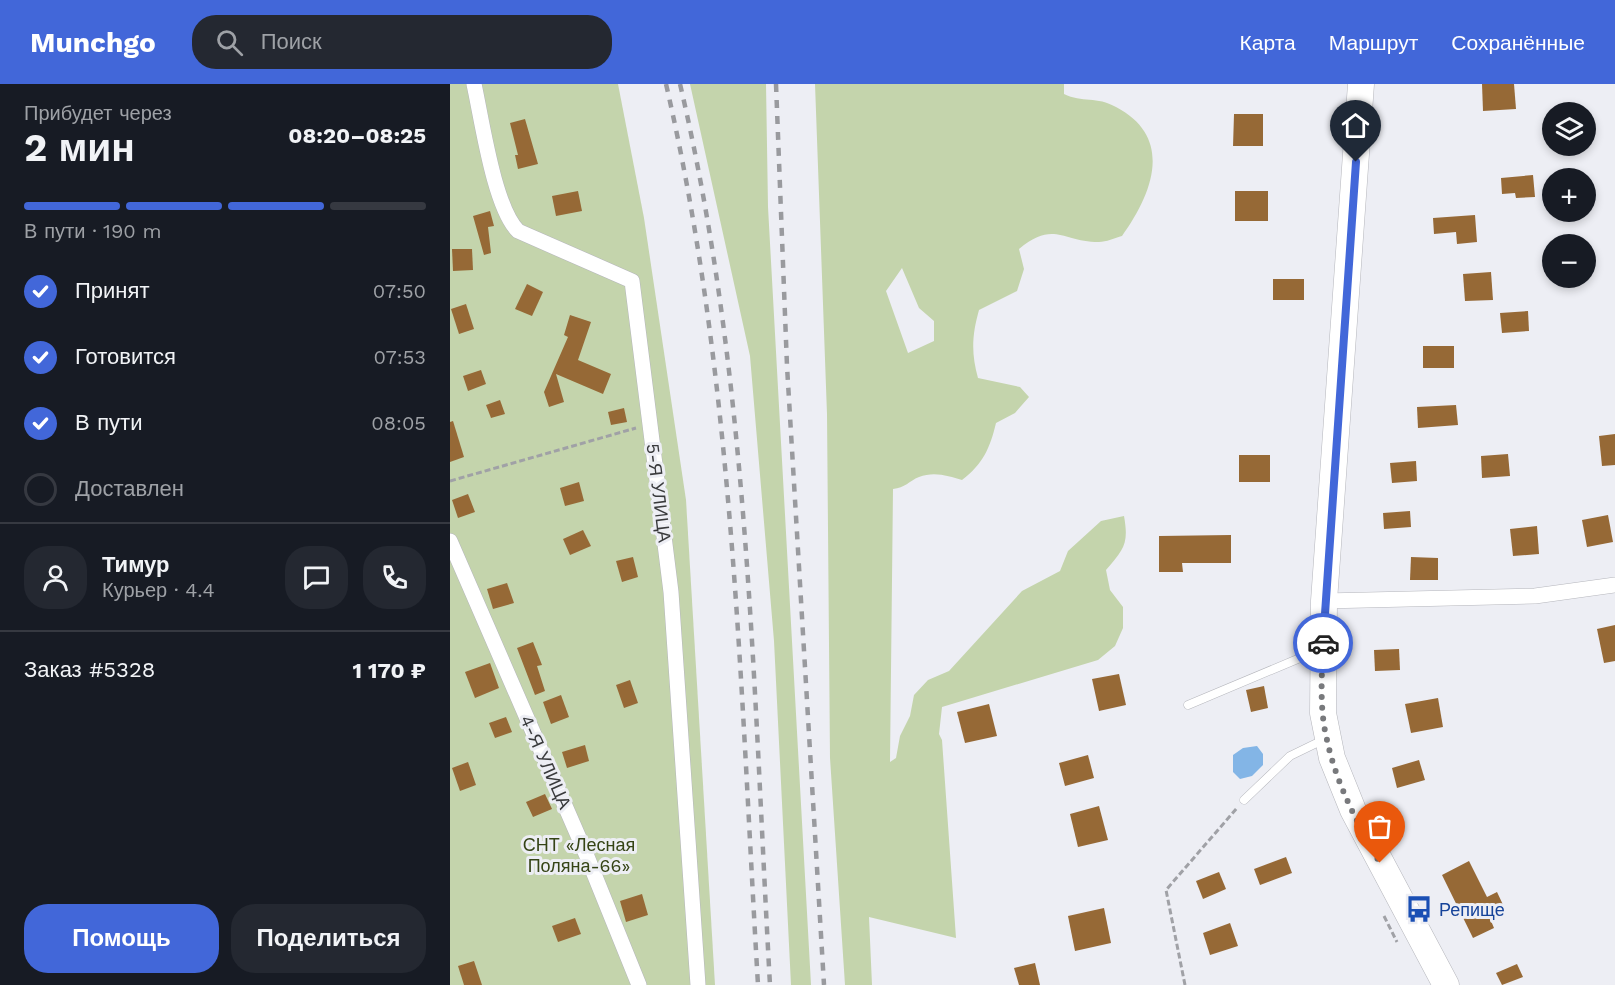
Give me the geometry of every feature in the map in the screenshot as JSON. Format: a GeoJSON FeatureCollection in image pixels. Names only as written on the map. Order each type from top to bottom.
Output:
{"type":"FeatureCollection","features":[{"type":"Feature","properties":{"kind":"main road"},"geometry":{"type":"LineString","coordinates":[[1361,84],[1324,601],[1321,685],[1326,738],[1340,781],[1370,847],[1446,985]]}},
{"type":"Feature","properties":{"kind":"street","name":"5-Я УЛИЦА"},"geometry":{"type":"LineString","coordinates":[[474,84],[509,222],[518,231],[632,281],[671,592],[698,985]]}},
{"type":"Feature","properties":{"kind":"street","name":"4-Я УЛИЦА"},"geometry":{"type":"LineString","coordinates":[[450,541],[586,854],[639,985]]}},
{"type":"Feature","properties":{"kind":"street"},"geometry":{"type":"LineString","coordinates":[[1324,601],[1535,596],[1615,585]]}},
{"type":"Feature","properties":{"kind":"lane"},"geometry":{"type":"LineString","coordinates":[[1188,705],[1323,649]]}},
{"type":"Feature","properties":{"kind":"lane"},"geometry":{"type":"LineString","coordinates":[[1244,800],[1290,756],[1326,738]]}},
{"type":"Feature","properties":{"kind":"path"},"geometry":{"type":"LineString","coordinates":[[450,481],[650,424]]}},
{"type":"Feature","properties":{"kind":"path"},"geometry":{"type":"LineString","coordinates":[[1185,985],[1166,890],[1244,800]]}},
{"type":"Feature","properties":{"kind":"green space","name":"СНТ «Лесная Поляна-66»"},"geometry":{"type":"Polygon","coordinates":[[[450,84],[618,84],[644,218],[686,500],[715,985],[450,985],[450,84]]]}},
{"type":"Feature","properties":{"kind":"green space"},"geometry":{"type":"Polygon","coordinates":[[[690,84],[766,84],[768,207],[811,985],[791,985],[774,641],[750,356],[690,84]]]}},
{"type":"Feature","properties":{"kind":"green space"},"geometry":{"type":"Polygon","coordinates":[[[815,84],[1064,84],[1064,94],[1109,104],[1134,120],[1146,134],[1152,150],[1152,167],[1149,185],[1142,202],[1122,236],[1099,242],[1050,234],[1031,240],[1019,249],[1024,269],[1017,291],[979,310],[973,344],[978,378],[1020,387],[1029,397],[1015,413],[996,423],[985,455],[962,480],[930,474],[893,489],[890,762],[896,758],[900,736],[910,716],[914,695],[928,680],[949,671],[1022,591],[1060,571],[1068,551],[1101,521],[1124,516],[1126,533],[1124,546],[1106,570],[1110,590],[1123,607],[1123,628],[1115,646],[1098,660],[942,707],[939,734],[942,740],[956,938],[869,917],[872,985],[845,985],[830,758],[827,414],[815,84]],[[902,268],[886,291],[908,353],[934,341],[934,321],[919,308],[902,268]]]}},
{"type":"Feature","properties":{"kind":"water"},"geometry":{"type":"Polygon","coordinates":[[[1257,746],[1263,754],[1263,765],[1252,776],[1240,779],[1233,772],[1233,755],[1243,748],[1257,746]]]}},
{"type":"Feature","properties":{"kind":"building"},"geometry":{"type":"Polygon","coordinates":[[[1482,84],[1514,84],[1516,109],[1483,111],[1482,84]]]}},
{"type":"Feature","properties":{"kind":"building"},"geometry":{"type":"Polygon","coordinates":[[[1234,114],[1263,114],[1263,146],[1233,146],[1234,114]]]}},
{"type":"Feature","properties":{"kind":"building"},"geometry":{"type":"Polygon","coordinates":[[[525,119],[538,164],[518,169],[515,155],[518,155],[510,123],[525,119]]]}},
{"type":"Feature","properties":{"kind":"building"},"geometry":{"type":"Polygon","coordinates":[[[1533,175],[1535,197],[1516,198],[1515,193],[1502,194],[1501,178],[1533,175]]]}},
{"type":"Feature","properties":{"kind":"building"},"geometry":{"type":"Polygon","coordinates":[[[578,191],[582,211],[556,216],[552,196],[578,191]]]}},
{"type":"Feature","properties":{"kind":"building"},"geometry":{"type":"Polygon","coordinates":[[[1235,191],[1268,191],[1268,221],[1235,221],[1235,191]]]}},
{"type":"Feature","properties":{"kind":"building"},"geometry":{"type":"Polygon","coordinates":[[[490,211],[494,226],[488,227],[491,253],[484,255],[473,216],[490,211]]]}},
{"type":"Feature","properties":{"kind":"building"},"geometry":{"type":"Polygon","coordinates":[[[1475,215],[1477,242],[1457,244],[1456,232],[1434,234],[1433,218],[1475,215]]]}},
{"type":"Feature","properties":{"kind":"building"},"geometry":{"type":"Polygon","coordinates":[[[452,249],[472,249],[473,270],[453,271],[452,249]]]}},
{"type":"Feature","properties":{"kind":"building"},"geometry":{"type":"Polygon","coordinates":[[[1491,272],[1493,300],[1465,301],[1463,274],[1491,272]]]}},
{"type":"Feature","properties":{"kind":"building"},"geometry":{"type":"Polygon","coordinates":[[[1273,279],[1304,279],[1304,300],[1273,300],[1273,279]]]}},
{"type":"Feature","properties":{"kind":"building"},"geometry":{"type":"Polygon","coordinates":[[[527,284],[543,292],[532,316],[515,309],[527,284]]]}},
{"type":"Feature","properties":{"kind":"building"},"geometry":{"type":"Polygon","coordinates":[[[466,304],[474,329],[459,334],[451,309],[466,304]]]}},
{"type":"Feature","properties":{"kind":"building"},"geometry":{"type":"Polygon","coordinates":[[[1528,311],[1529,331],[1502,333],[1500,313],[1528,311]]]}},
{"type":"Feature","properties":{"kind":"building"},"geometry":{"type":"Polygon","coordinates":[[[570,315],[591,322],[578,360],[611,374],[603,394],[556,374],[564,402],[549,407],[544,392],[568,337],[564,335],[570,315]]]}},
{"type":"Feature","properties":{"kind":"building"},"geometry":{"type":"Polygon","coordinates":[[[1423,346],[1454,346],[1454,368],[1423,368],[1423,346]]]}},
{"type":"Feature","properties":{"kind":"building"},"geometry":{"type":"Polygon","coordinates":[[[481,370],[486,384],[468,391],[463,376],[481,370]]]}},
{"type":"Feature","properties":{"kind":"building"},"geometry":{"type":"Polygon","coordinates":[[[500,400],[505,414],[491,418],[486,405],[500,400]]]}},
{"type":"Feature","properties":{"kind":"building"},"geometry":{"type":"Polygon","coordinates":[[[1456,405],[1458,425],[1418,428],[1417,407],[1456,405]]]}},
{"type":"Feature","properties":{"kind":"building"},"geometry":{"type":"Polygon","coordinates":[[[624,408],[627,422],[611,425],[608,412],[624,408]]]}},
{"type":"Feature","properties":{"kind":"building"},"geometry":{"type":"Polygon","coordinates":[[[453,421],[464,457],[450,462],[450,422],[453,421]]]}},
{"type":"Feature","properties":{"kind":"building"},"geometry":{"type":"Polygon","coordinates":[[[1615,434],[1615,465],[1602,466],[1599,436],[1615,434]]]}},
{"type":"Feature","properties":{"kind":"building"},"geometry":{"type":"Polygon","coordinates":[[[1508,454],[1510,476],[1482,478],[1481,456],[1508,454]]]}},
{"type":"Feature","properties":{"kind":"building"},"geometry":{"type":"Polygon","coordinates":[[[1239,455],[1270,455],[1270,482],[1239,482],[1239,455]]]}},
{"type":"Feature","properties":{"kind":"building"},"geometry":{"type":"Polygon","coordinates":[[[1416,461],[1417,481],[1392,483],[1390,463],[1416,461]]]}},
{"type":"Feature","properties":{"kind":"building"},"geometry":{"type":"Polygon","coordinates":[[[579,482],[584,501],[565,506],[560,488],[579,482]]]}},
{"type":"Feature","properties":{"kind":"building"},"geometry":{"type":"Polygon","coordinates":[[[468,494],[475,512],[458,518],[452,500],[468,494]]]}},
{"type":"Feature","properties":{"kind":"building"},"geometry":{"type":"Polygon","coordinates":[[[1410,511],[1411,527],[1384,529],[1383,513],[1410,511]]]}},
{"type":"Feature","properties":{"kind":"building"},"geometry":{"type":"Polygon","coordinates":[[[1608,515],[1613,542],[1587,547],[1582,520],[1608,515]]]}},
{"type":"Feature","properties":{"kind":"building"},"geometry":{"type":"Polygon","coordinates":[[[1537,526],[1539,554],[1513,556],[1510,529],[1537,526]]]}},
{"type":"Feature","properties":{"kind":"building"},"geometry":{"type":"Polygon","coordinates":[[[583,530],[591,546],[570,555],[563,539],[583,530]]]}},
{"type":"Feature","properties":{"kind":"building"},"geometry":{"type":"Polygon","coordinates":[[[1231,535],[1231,563],[1182,563],[1183,572],[1159,572],[1159,536],[1231,535]]]}},
{"type":"Feature","properties":{"kind":"building"},"geometry":{"type":"Polygon","coordinates":[[[633,557],[638,577],[622,582],[616,561],[633,557]]]}},
{"type":"Feature","properties":{"kind":"building"},"geometry":{"type":"Polygon","coordinates":[[[1411,557],[1438,558],[1438,580],[1410,580],[1411,557]]]}},
{"type":"Feature","properties":{"kind":"building"},"geometry":{"type":"Polygon","coordinates":[[[507,583],[514,603],[493,609],[487,589],[507,583]]]}},
{"type":"Feature","properties":{"kind":"building"},"geometry":{"type":"Polygon","coordinates":[[[1615,625],[1615,661],[1604,663],[1597,629],[1615,625]]]}},
{"type":"Feature","properties":{"kind":"building"},"geometry":{"type":"Polygon","coordinates":[[[533,642],[542,665],[537,666],[545,691],[535,695],[517,648],[533,642]]]}},
{"type":"Feature","properties":{"kind":"building"},"geometry":{"type":"Polygon","coordinates":[[[1399,649],[1400,670],[1375,671],[1374,650],[1399,649]]]}},
{"type":"Feature","properties":{"kind":"building"},"geometry":{"type":"Polygon","coordinates":[[[490,663],[499,688],[475,698],[465,672],[490,663]]]}},
{"type":"Feature","properties":{"kind":"building"},"geometry":{"type":"Polygon","coordinates":[[[1119,674],[1126,705],[1099,711],[1092,679],[1119,674]]]}},
{"type":"Feature","properties":{"kind":"building"},"geometry":{"type":"Polygon","coordinates":[[[630,680],[638,703],[624,708],[616,685],[630,680]]]}},
{"type":"Feature","properties":{"kind":"building"},"geometry":{"type":"Polygon","coordinates":[[[1264,686],[1268,708],[1251,712],[1246,690],[1264,686]]]}},
{"type":"Feature","properties":{"kind":"building"},"geometry":{"type":"Polygon","coordinates":[[[561,695],[569,717],[551,724],[543,702],[561,695]]]}},
{"type":"Feature","properties":{"kind":"building"},"geometry":{"type":"Polygon","coordinates":[[[1438,698],[1443,727],[1411,733],[1405,704],[1438,698]]]}},
{"type":"Feature","properties":{"kind":"building"},"geometry":{"type":"Polygon","coordinates":[[[989,704],[997,736],[965,743],[957,712],[989,704]]]}},
{"type":"Feature","properties":{"kind":"building"},"geometry":{"type":"Polygon","coordinates":[[[506,717],[512,732],[495,738],[489,723],[506,717]]]}},
{"type":"Feature","properties":{"kind":"building"},"geometry":{"type":"Polygon","coordinates":[[[585,745],[589,761],[567,768],[562,752],[585,745]]]}},
{"type":"Feature","properties":{"kind":"building"},"geometry":{"type":"Polygon","coordinates":[[[1088,755],[1094,778],[1065,786],[1059,763],[1088,755]]]}},
{"type":"Feature","properties":{"kind":"building"},"geometry":{"type":"Polygon","coordinates":[[[1419,760],[1425,780],[1397,788],[1392,768],[1419,760]]]}},
{"type":"Feature","properties":{"kind":"building"},"geometry":{"type":"Polygon","coordinates":[[[468,762],[476,785],[460,791],[452,768],[468,762]]]}},
{"type":"Feature","properties":{"kind":"building"},"geometry":{"type":"Polygon","coordinates":[[[545,794],[552,809],[533,817],[526,802],[545,794]]]}},
{"type":"Feature","properties":{"kind":"building"},"geometry":{"type":"Polygon","coordinates":[[[1099,806],[1108,840],[1078,847],[1070,814],[1099,806]]]}},
{"type":"Feature","properties":{"kind":"building"},"geometry":{"type":"Polygon","coordinates":[[[1286,857],[1292,873],[1260,885],[1254,869],[1286,857]]]}},
{"type":"Feature","properties":{"kind":"building"},"geometry":{"type":"Polygon","coordinates":[[[1469,861],[1487,897],[1497,892],[1505,909],[1489,916],[1494,928],[1473,938],[1442,875],[1469,861]]]}},
{"type":"Feature","properties":{"kind":"building"},"geometry":{"type":"Polygon","coordinates":[[[1219,872],[1226,889],[1203,899],[1196,881],[1219,872]]]}},
{"type":"Feature","properties":{"kind":"building"},"geometry":{"type":"Polygon","coordinates":[[[642,894],[648,915],[626,922],[620,901],[642,894]]]}},
{"type":"Feature","properties":{"kind":"building"},"geometry":{"type":"Polygon","coordinates":[[[1104,908],[1111,943],[1075,951],[1068,916],[1104,908]]]}},
{"type":"Feature","properties":{"kind":"building"},"geometry":{"type":"Polygon","coordinates":[[[575,918],[581,934],[558,942],[552,926],[575,918]]]}},
{"type":"Feature","properties":{"kind":"building"},"geometry":{"type":"Polygon","coordinates":[[[1230,923],[1238,946],[1210,955],[1203,933],[1230,923]]]}},
{"type":"Feature","properties":{"kind":"building"},"geometry":{"type":"Polygon","coordinates":[[[474,961],[482,985],[464,985],[458,966],[474,961]]]}},
{"type":"Feature","properties":{"kind":"building"},"geometry":{"type":"Polygon","coordinates":[[[1035,963],[1040,985],[1019,985],[1014,968],[1035,963]]]}},
{"type":"Feature","properties":{"kind":"building"},"geometry":{"type":"Polygon","coordinates":[[[1517,964],[1523,977],[1502,985],[1496,973],[1517,964]]]}},
{"type":"Feature","properties":{"kind":"railway"},"geometry":{"type":"LineString","coordinates":[[666,84],[689,195],[707,307],[720,419],[739,645],[758,985]]}},
{"type":"Feature","properties":{"kind":"railway"},"geometry":{"type":"LineString","coordinates":[[680,84],[703,195],[721,307],[734,419],[752,646],[770,985]]}},
{"type":"Feature","properties":{"kind":"railway"},"geometry":{"type":"LineString","coordinates":[[776,84],[787,366],[824,985]]}},
{"type":"Feature","properties":{"kind":"way so far"},"geometry":{"type":"LineString","coordinates":[[1323,643],[1321,685],[1326,738],[1340,781],[1370,847],[1380,863]]}},
{"type":"Feature","properties":{"kind":"place","name":"Репище"},"geometry":{"type":"Point","coordinates":[1419,909]}},
{"type":"Feature","properties":{"kind":"route"},"geometry":{"type":"LineString","coordinates":[[1323,643],[1324,601],[1356,162]]}}]}
